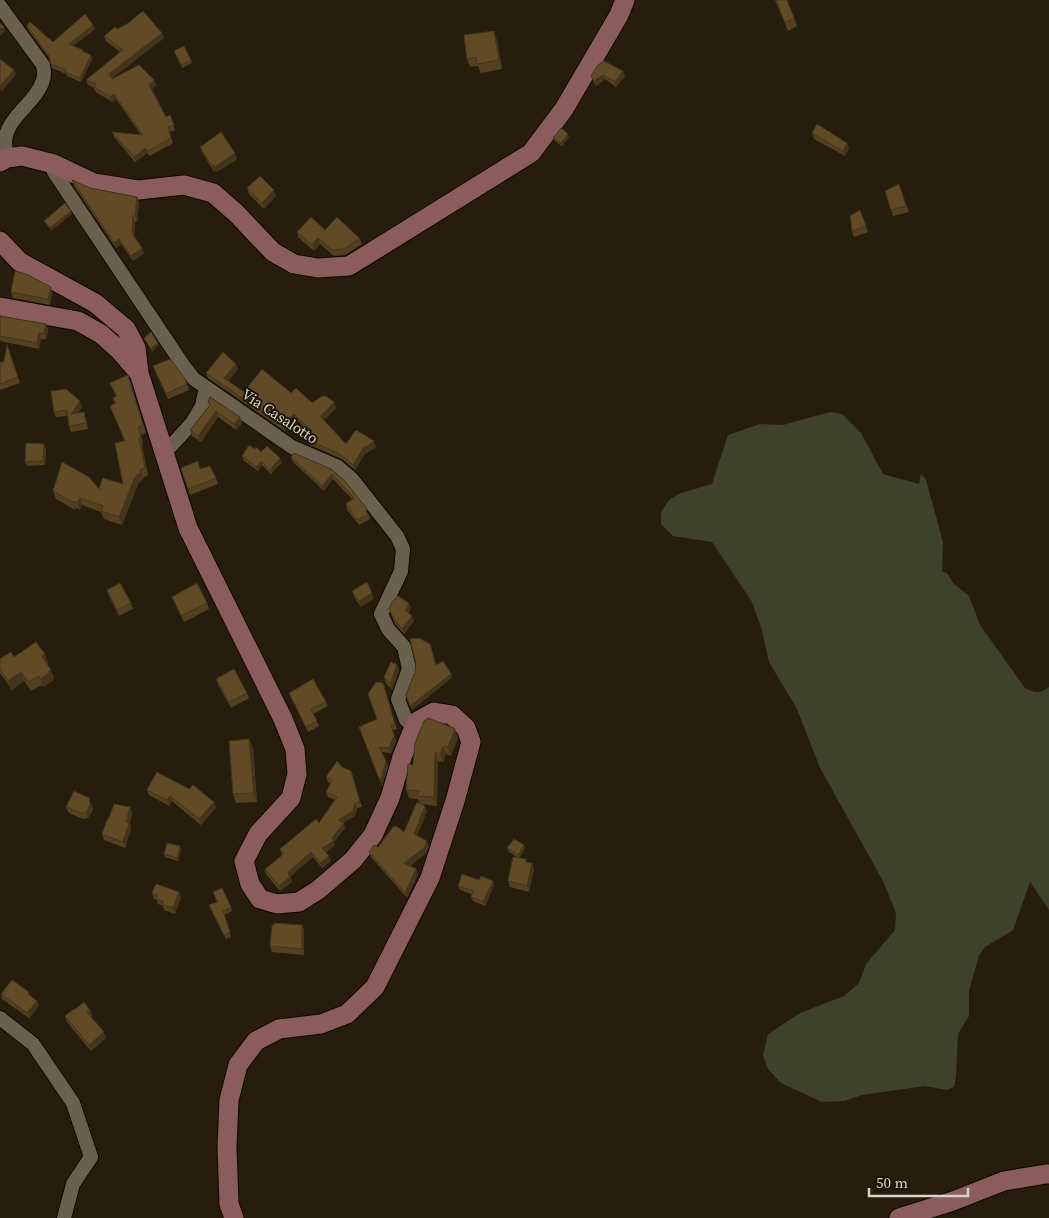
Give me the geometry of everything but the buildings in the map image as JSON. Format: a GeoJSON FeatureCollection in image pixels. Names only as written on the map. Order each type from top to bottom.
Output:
{"type":"FeatureCollection","features":[{"type":"Feature","properties":{"kind":"main road"},"geometry":{"type":"LineString","coordinates":[[4,160],[22,156],[54,164],[94,182],[129,189],[138,190],[184,185],[213,193],[236,213],[273,252],[294,264],[318,268],[349,266],[531,153],[564,109],[625,0]]}},
{"type":"Feature","properties":{"kind":"main road"},"geometry":{"type":"LineString","coordinates":[[0,241],[20,262],[95,303],[126,329],[136,348],[139,373],[188,528],[283,719],[294,749],[297,774],[291,798],[258,834],[244,861],[250,884],[260,899],[277,904],[299,902],[318,890],[352,860],[373,835],[390,798],[402,757],[416,722],[434,712],[452,715],[466,728],[471,742],[455,801],[430,878],[375,986],[347,1014],[321,1024],[279,1029],[256,1041],[238,1065],[229,1100],[227,1147],[230,1213]]}},
{"type":"Feature","properties":{"kind":"main road"},"geometry":{"type":"LineString","coordinates":[[0,306],[78,321],[102,334],[139,373]]}},
{"type":"Feature","properties":{"kind":"main road"},"geometry":{"type":"LineString","coordinates":[[899,1218],[953,1201],[1004,1181],[1049,1174]]}},
{"type":"Feature","properties":{"kind":"street"},"geometry":{"type":"LineString","coordinates":[[0,6],[43,64],[44,72],[43,80],[36,93],[14,118],[8,130],[4,160]]}},
{"type":"Feature","properties":{"kind":"street","name":"Via Casalotto"},"geometry":{"type":"LineString","coordinates":[[54,164],[54,172],[194,379],[292,447],[338,467],[352,479],[397,536],[403,549],[401,571],[381,614],[388,629],[404,647],[409,669],[398,699],[406,720],[415,727]]}},
{"type":"Feature","properties":{"kind":"street"},"geometry":{"type":"LineString","coordinates":[[163,449],[171,446],[192,423],[202,406],[206,387]]}},
{"type":"Feature","properties":{"kind":"street"},"geometry":{"type":"LineString","coordinates":[[0,1018],[33,1044],[73,1103],[91,1157],[73,1184],[64,1218]]}},
{"type":"Feature","properties":{"kind":"green space"},"geometry":{"type":"Polygon","coordinates":[[[830,412],[842,414],[861,433],[883,474],[919,484],[921,474],[926,480],[943,542],[942,572],[947,573],[953,583],[969,596],[980,625],[1025,688],[1037,692],[1049,687],[1049,910],[1030,882],[1013,930],[985,947],[979,955],[969,991],[969,1016],[958,1034],[954,1087],[947,1090],[925,1086],[862,1095],[844,1101],[822,1102],[781,1083],[768,1069],[763,1055],[768,1034],[800,1013],[844,996],[859,983],[866,964],[895,930],[896,913],[883,881],[820,768],[797,709],[769,662],[762,630],[752,602],[712,542],[673,536],[661,524],[661,512],[669,500],[678,494],[712,484],[728,435],[760,424],[783,425],[830,412]]]}}]}
